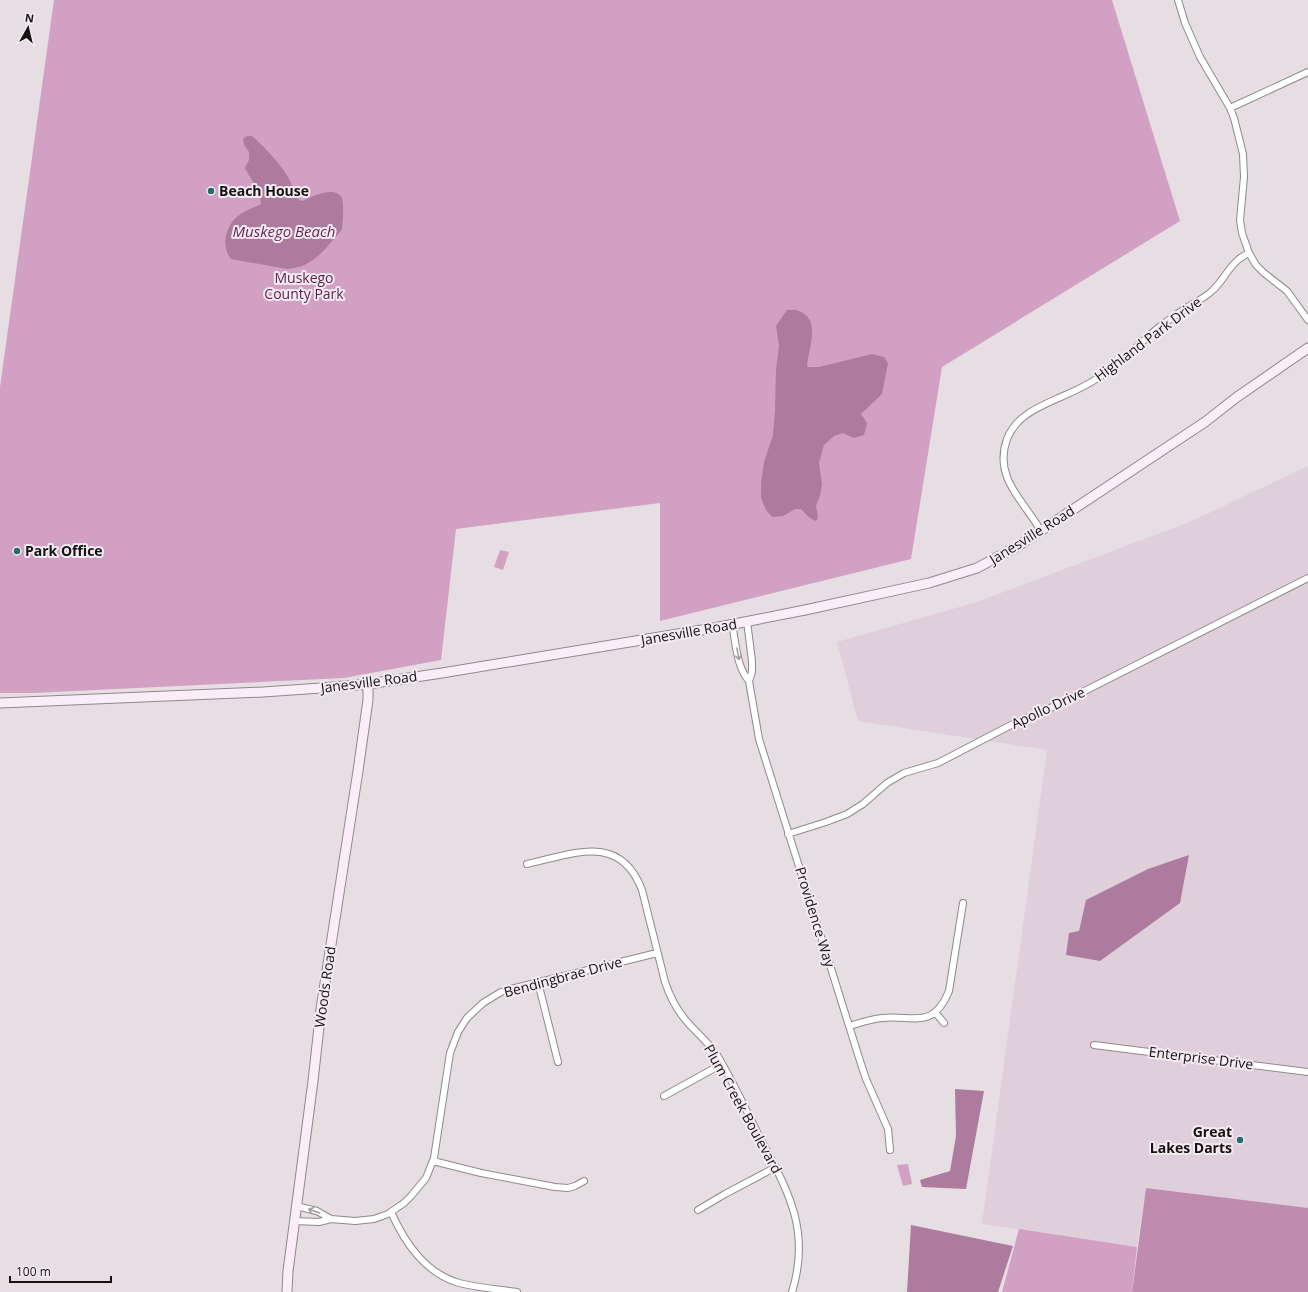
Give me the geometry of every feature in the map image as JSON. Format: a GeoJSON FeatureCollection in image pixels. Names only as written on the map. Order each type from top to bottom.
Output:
{"type":"FeatureCollection","features":[{"type":"Feature","properties":{"kind":"main road","name":"Janesville Road"},"geometry":{"type":"LineString","coordinates":[[0,703],[263,692],[368,684],[747,622],[902,590],[946,579],[977,568],[1001,556],[1041,531],[1205,422],[1237,397],[1308,348]]}},
{"type":"Feature","properties":{"kind":"main road","name":"Woods Road"},"geometry":{"type":"LineString","coordinates":[[286,1292],[321,1009],[358,771],[368,700],[368,684]]}},
{"type":"Feature","properties":{"kind":"street"},"geometry":{"type":"LineString","coordinates":[[1178,0],[1185,23],[1198,52],[1208,72],[1230,108],[1234,118],[1243,154],[1244,177],[1240,220],[1242,233],[1249,253],[1256,265],[1287,291],[1308,320]]}},
{"type":"Feature","properties":{"kind":"street"},"geometry":{"type":"LineString","coordinates":[[1230,108],[1308,72]]}},
{"type":"Feature","properties":{"kind":"street","name":"Highland Park Drive"},"geometry":{"type":"LineString","coordinates":[[1041,531],[1018,498],[1005,474],[1004,452],[1007,439],[1013,428],[1019,420],[1029,412],[1076,390],[1109,370],[1162,326],[1214,290],[1238,260],[1249,253]]}},
{"type":"Feature","properties":{"kind":"street","name":"Apollo Drive"},"geometry":{"type":"LineString","coordinates":[[788,834],[847,814],[864,804],[887,783],[904,773],[938,763],[1013,724],[1063,701],[1308,578]]}},
{"type":"Feature","properties":{"kind":"street","name":"Providence Way"},"geometry":{"type":"LineString","coordinates":[[747,622],[752,661],[752,672],[749,681],[759,739],[866,1079],[888,1129],[890,1150]]}},
{"type":"Feature","properties":{"kind":"street","name":"Providence Way"},"geometry":{"type":"LineString","coordinates":[[732,624],[740,666],[743,675],[749,681]]}},
{"type":"Feature","properties":{"kind":"street","name":"Plum Creek Boulevard"},"geometry":{"type":"LineString","coordinates":[[527,864],[585,851],[594,851],[618,858],[631,869],[638,880],[642,890],[664,982],[675,1005],[688,1024],[704,1039],[722,1064],[789,1194],[797,1222],[798,1260],[792,1292]]}},
{"type":"Feature","properties":{"kind":"street"},"geometry":{"type":"LineString","coordinates":[[849,1026],[884,1018],[918,1019],[930,1015],[941,1006],[949,991],[964,903]]}},
{"type":"Feature","properties":{"kind":"street","name":"Bendingbrae Drive"},"geometry":{"type":"LineString","coordinates":[[294,1221],[319,1222],[331,1219],[347,1221],[374,1219],[391,1212],[404,1203],[416,1191],[426,1178],[433,1161],[450,1053],[458,1032],[471,1014],[483,1003],[492,997],[511,989],[657,953]]}},
{"type":"Feature","properties":{"kind":"street"},"geometry":{"type":"LineString","coordinates":[[538,982],[558,1062]]}},
{"type":"Feature","properties":{"kind":"street"},"geometry":{"type":"LineString","coordinates":[[935,1012],[944,1023]]}},
{"type":"Feature","properties":{"kind":"street","name":"Enterprise Drive"},"geometry":{"type":"LineString","coordinates":[[1094,1045],[1308,1072]]}},
{"type":"Feature","properties":{"kind":"street"},"geometry":{"type":"LineString","coordinates":[[664,1096],[722,1064]]}},
{"type":"Feature","properties":{"kind":"street"},"geometry":{"type":"LineString","coordinates":[[433,1161],[481,1173],[555,1187],[568,1188],[584,1181]]}},
{"type":"Feature","properties":{"kind":"street"},"geometry":{"type":"LineString","coordinates":[[698,1210],[724,1194],[776,1167]]}},
{"type":"Feature","properties":{"kind":"street","name":"Bendingbrae Drive"},"geometry":{"type":"LineString","coordinates":[[296,1206],[317,1211],[331,1219]]}},
{"type":"Feature","properties":{"kind":"street"},"geometry":{"type":"LineString","coordinates":[[391,1212],[398,1229],[410,1248],[426,1264],[437,1272],[448,1278],[466,1284],[517,1292]]}},
{"type":"Feature","properties":{"kind":"shaded area"},"geometry":{"type":"Polygon","coordinates":[[[1308,466],[1308,1208],[1146,1188],[1137,1247],[982,1224],[1047,750],[858,721],[837,642],[977,602],[1192,521],[1308,466]]]}},
{"type":"Feature","properties":{"kind":"shaded area"},"geometry":{"type":"Polygon","coordinates":[[[1146,1188],[1308,1208],[1308,1292],[1132,1292],[1146,1188]]]}},
{"type":"Feature","properties":{"kind":"green space","name":"Muskego County Park"},"geometry":{"type":"Polygon","coordinates":[[[54,0],[1112,0],[1180,221],[942,367],[911,559],[660,621],[660,503],[456,529],[441,660],[344,678],[34,693],[0,693],[0,387],[54,0]]]}},
{"type":"Feature","properties":{"kind":"green space"},"geometry":{"type":"Polygon","coordinates":[[[500,550],[509,552],[503,570],[494,567],[500,550]]]}},
{"type":"Feature","properties":{"kind":"green space"},"geometry":{"type":"Polygon","coordinates":[[[908,1164],[912,1184],[903,1186],[897,1165],[908,1164]]]}},
{"type":"Feature","properties":{"kind":"green space"},"geometry":{"type":"Polygon","coordinates":[[[1019,1229],[1137,1247],[1132,1292],[1002,1292],[1019,1229]]]}},
{"type":"Feature","properties":{"kind":"water","name":"Muskego Beach"},"geometry":{"type":"Polygon","coordinates":[[[247,136],[252,136],[276,160],[288,177],[299,200],[302,201],[324,192],[336,193],[342,198],[342,229],[323,252],[307,264],[287,269],[231,259],[228,254],[225,243],[227,231],[230,225],[240,214],[261,204],[257,190],[245,168],[249,160],[249,152],[244,145],[243,139],[247,136]]]}},
{"type":"Feature","properties":{"kind":"water"},"geometry":{"type":"Polygon","coordinates":[[[787,310],[798,310],[806,315],[810,321],[812,336],[807,367],[819,367],[872,354],[884,357],[888,363],[882,394],[861,414],[867,423],[864,435],[854,438],[843,433],[834,436],[824,445],[819,463],[822,484],[820,496],[816,506],[818,518],[816,521],[810,518],[801,509],[795,509],[783,516],[772,517],[766,510],[761,498],[761,483],[764,462],[773,435],[776,370],[779,346],[776,326],[787,310]]]}},
{"type":"Feature","properties":{"kind":"water"},"geometry":{"type":"Polygon","coordinates":[[[1189,855],[1180,903],[1100,961],[1066,955],[1069,933],[1079,931],[1086,900],[1148,869],[1189,855]]]}},
{"type":"Feature","properties":{"kind":"water"},"geometry":{"type":"Polygon","coordinates":[[[955,1089],[984,1091],[966,1189],[922,1187],[920,1180],[950,1171],[956,1136],[955,1089]]]}},
{"type":"Feature","properties":{"kind":"water"},"geometry":{"type":"Polygon","coordinates":[[[911,1225],[1013,1246],[998,1292],[907,1292],[911,1225]]]}},
{"type":"Feature","properties":{"kind":"place","name":"Beach House"},"geometry":{"type":"Point","coordinates":[211,191]}},
{"type":"Feature","properties":{"kind":"place","name":"Park Office"},"geometry":{"type":"Point","coordinates":[17,551]}},
{"type":"Feature","properties":{"kind":"place","name":"Great Lakes Darts"},"geometry":{"type":"Point","coordinates":[1240,1140]}}]}
